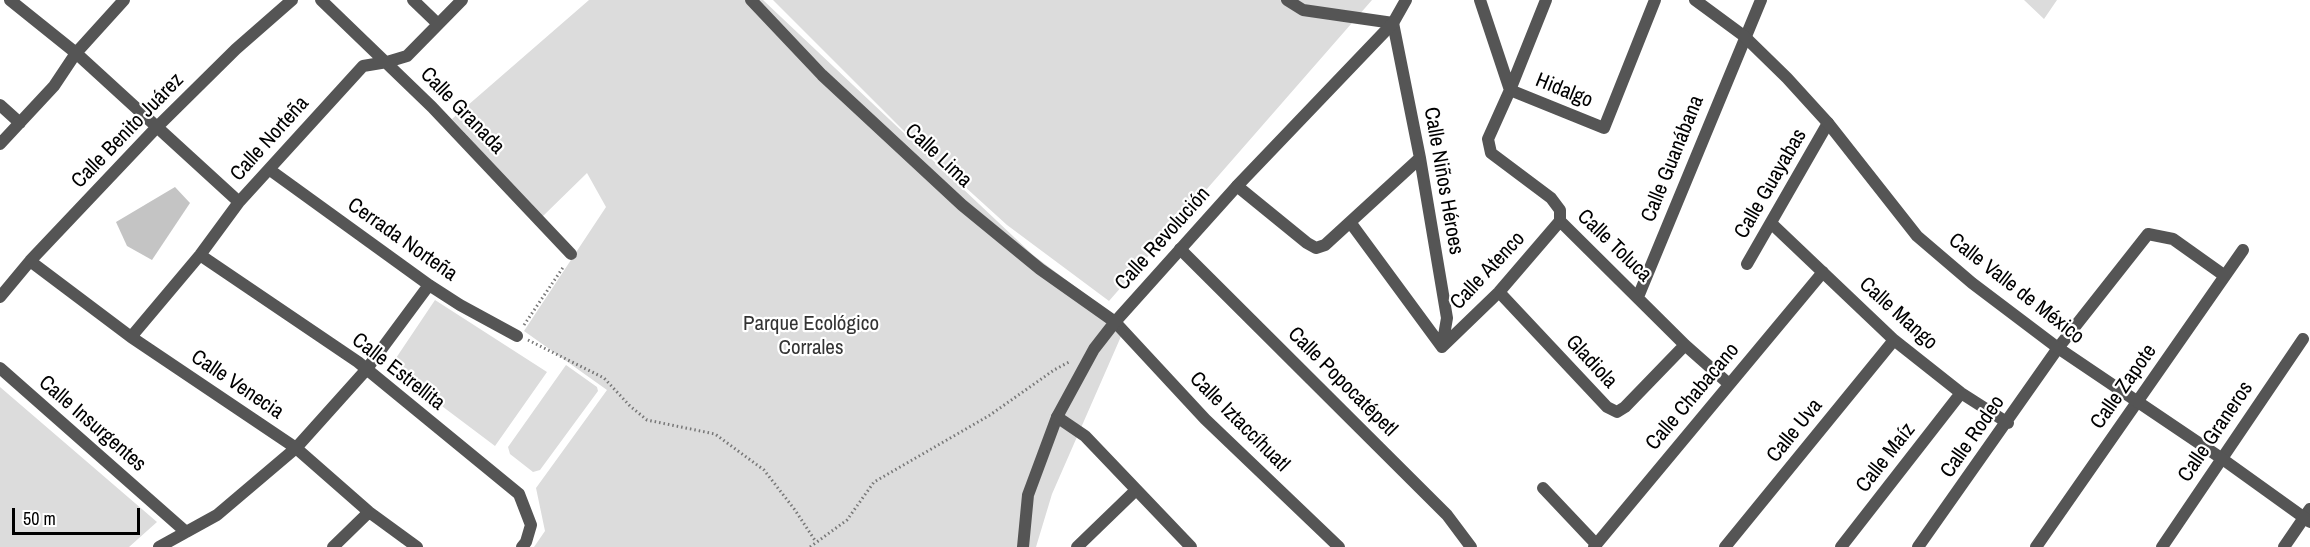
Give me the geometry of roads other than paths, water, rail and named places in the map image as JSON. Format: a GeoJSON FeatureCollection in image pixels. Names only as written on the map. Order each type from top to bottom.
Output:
{"type":"FeatureCollection","features":[{"type":"Feature","properties":{"kind":"street"},"geometry":{"type":"LineString","coordinates":[[10,0],[76,53],[239,202]]}},
{"type":"Feature","properties":{"kind":"street"},"geometry":{"type":"LineString","coordinates":[[0,144],[54,86],[76,53],[124,0]]}},
{"type":"Feature","properties":{"kind":"street","name":"Calle Benito Juárez"},"geometry":{"type":"LineString","coordinates":[[0,297],[30,261],[156,128],[236,49],[292,0]]}},
{"type":"Feature","properties":{"kind":"street","name":"Calle Granada"},"geometry":{"type":"LineString","coordinates":[[321,0],[432,107],[571,254]]}},
{"type":"Feature","properties":{"kind":"street"},"geometry":{"type":"LineString","coordinates":[[413,0],[438,24]]}},
{"type":"Feature","properties":{"kind":"street","name":"Calle Norteña"},"geometry":{"type":"LineString","coordinates":[[131,337],[200,255],[239,202],[363,66],[407,56],[462,0]]}},
{"type":"Feature","properties":{"kind":"street","name":"Calle Lima"},"geometry":{"type":"LineString","coordinates":[[751,0],[822,75],[962,205],[1040,269],[1115,322]]}},
{"type":"Feature","properties":{"kind":"street"},"geometry":{"type":"LineString","coordinates":[[1287,0],[1303,10],[1393,23]]}},
{"type":"Feature","properties":{"kind":"street","name":"Calle Revolución"},"geometry":{"type":"LineString","coordinates":[[1023,547],[1028,495],[1057,417],[1094,349],[1180,249],[1393,23],[1406,0]]}},
{"type":"Feature","properties":{"kind":"street"},"geometry":{"type":"LineString","coordinates":[[1480,0],[1510,90]]}},
{"type":"Feature","properties":{"kind":"street","name":"Calle Toluca"},"geometry":{"type":"LineString","coordinates":[[1546,0],[1488,139],[1491,153],[1551,198],[1560,210],[1560,220],[1685,345],[1729,384]]}},
{"type":"Feature","properties":{"kind":"street","name":"Hidalgo"},"geometry":{"type":"LineString","coordinates":[[1510,90],[1604,128],[1655,0]]}},
{"type":"Feature","properties":{"kind":"street","name":"Calle Valle de México"},"geometry":{"type":"LineString","coordinates":[[1695,0],[1744,36],[1787,78],[1828,123],[1917,236],[1972,284],[2058,348],[2308,516]]}},
{"type":"Feature","properties":{"kind":"street","name":"Calle Guanábana"},"geometry":{"type":"LineString","coordinates":[[1638,297],[1744,36],[1761,0]]}},
{"type":"Feature","properties":{"kind":"street","name":"Calle Niños Héroes"},"geometry":{"type":"LineString","coordinates":[[1393,23],[1420,158],[1447,318],[1443,347]]}},
{"type":"Feature","properties":{"kind":"street"},"geometry":{"type":"LineString","coordinates":[[0,105],[20,123]]}},
{"type":"Feature","properties":{"kind":"street","name":"Calle Guayabas"},"geometry":{"type":"LineString","coordinates":[[1747,264],[1828,123]]}},
{"type":"Feature","properties":{"kind":"street"},"geometry":{"type":"LineString","coordinates":[[1238,186],[1316,248],[1325,245],[1420,158]]}},
{"type":"Feature","properties":{"kind":"street","name":"Cerrada Norteña"},"geometry":{"type":"LineString","coordinates":[[270,170],[429,285],[517,336]]}},
{"type":"Feature","properties":{"kind":"street","name":"Calle Atenco"},"geometry":{"type":"LineString","coordinates":[[1443,347],[1499,292],[1560,220]]}},
{"type":"Feature","properties":{"kind":"street"},"geometry":{"type":"LineString","coordinates":[[1350,222],[1443,347]]}},
{"type":"Feature","properties":{"kind":"street","name":"Calle Mango"},"geometry":{"type":"LineString","coordinates":[[1772,224],[1894,340],[1961,393],[2008,423]]}},
{"type":"Feature","properties":{"kind":"street","name":"Calle Rodeo"},"geometry":{"type":"LineString","coordinates":[[1918,547],[2008,423],[2058,348],[2148,234],[2173,239],[2224,276]]}},
{"type":"Feature","properties":{"kind":"street","name":"Calle Popocatépetl"},"geometry":{"type":"LineString","coordinates":[[1180,249],[1447,514],[1471,547]]}},
{"type":"Feature","properties":{"kind":"street","name":"Calle Zapote"},"geometry":{"type":"LineString","coordinates":[[2036,547],[2243,250]]}},
{"type":"Feature","properties":{"kind":"street","name":"Calle Estrellita"},"geometry":{"type":"LineString","coordinates":[[200,255],[366,370],[519,494],[531,525],[526,542],[522,547]]}},
{"type":"Feature","properties":{"kind":"street","name":"Calle Venecia"},"geometry":{"type":"LineString","coordinates":[[30,261],[131,337],[296,448],[369,512],[417,547]]}},
{"type":"Feature","properties":{"kind":"street","name":"Calle Chabacano"},"geometry":{"type":"LineString","coordinates":[[1595,546],[1823,272]]}},
{"type":"Feature","properties":{"kind":"street"},"geometry":{"type":"LineString","coordinates":[[159,547],[217,515],[296,448],[366,370],[429,285]]}},
{"type":"Feature","properties":{"kind":"street","name":"Gladiola"},"geometry":{"type":"LineString","coordinates":[[1499,292],[1606,407],[1617,412],[1625,407],[1685,345]]}},
{"type":"Feature","properties":{"kind":"street","name":"Calle Iztaccíhuatl"},"geometry":{"type":"LineString","coordinates":[[1115,322],[1205,419],[1339,547]]}},
{"type":"Feature","properties":{"kind":"street","name":"Calle Graneros"},"geometry":{"type":"LineString","coordinates":[[2162,547],[2303,339]]}},
{"type":"Feature","properties":{"kind":"street","name":"Calle Uva"},"geometry":{"type":"LineString","coordinates":[[1725,547],[1894,340]]}},
{"type":"Feature","properties":{"kind":"street","name":"Calle Insurgentes"},"geometry":{"type":"LineString","coordinates":[[0,368],[186,532]]}},
{"type":"Feature","properties":{"kind":"street","name":"Calle Maíz"},"geometry":{"type":"LineString","coordinates":[[1841,547],[1961,393]]}},
{"type":"Feature","properties":{"kind":"street"},"geometry":{"type":"LineString","coordinates":[[1057,417],[1085,436],[1191,547]]}},
{"type":"Feature","properties":{"kind":"street"},"geometry":{"type":"LineString","coordinates":[[1543,488],[1595,546]]}},
{"type":"Feature","properties":{"kind":"street"},"geometry":{"type":"LineString","coordinates":[[1077,547],[1136,490]]}},
{"type":"Feature","properties":{"kind":"street"},"geometry":{"type":"LineString","coordinates":[[333,547],[369,512]]}},
{"type":"Feature","properties":{"kind":"street"},"geometry":{"type":"LineString","coordinates":[[2284,547],[2308,516]]}},
{"type":"Feature","properties":{"kind":"park label","name":"Parque Ecológico Corrales"},"geometry":{"type":"Point","coordinates":[811,336]}}]}
